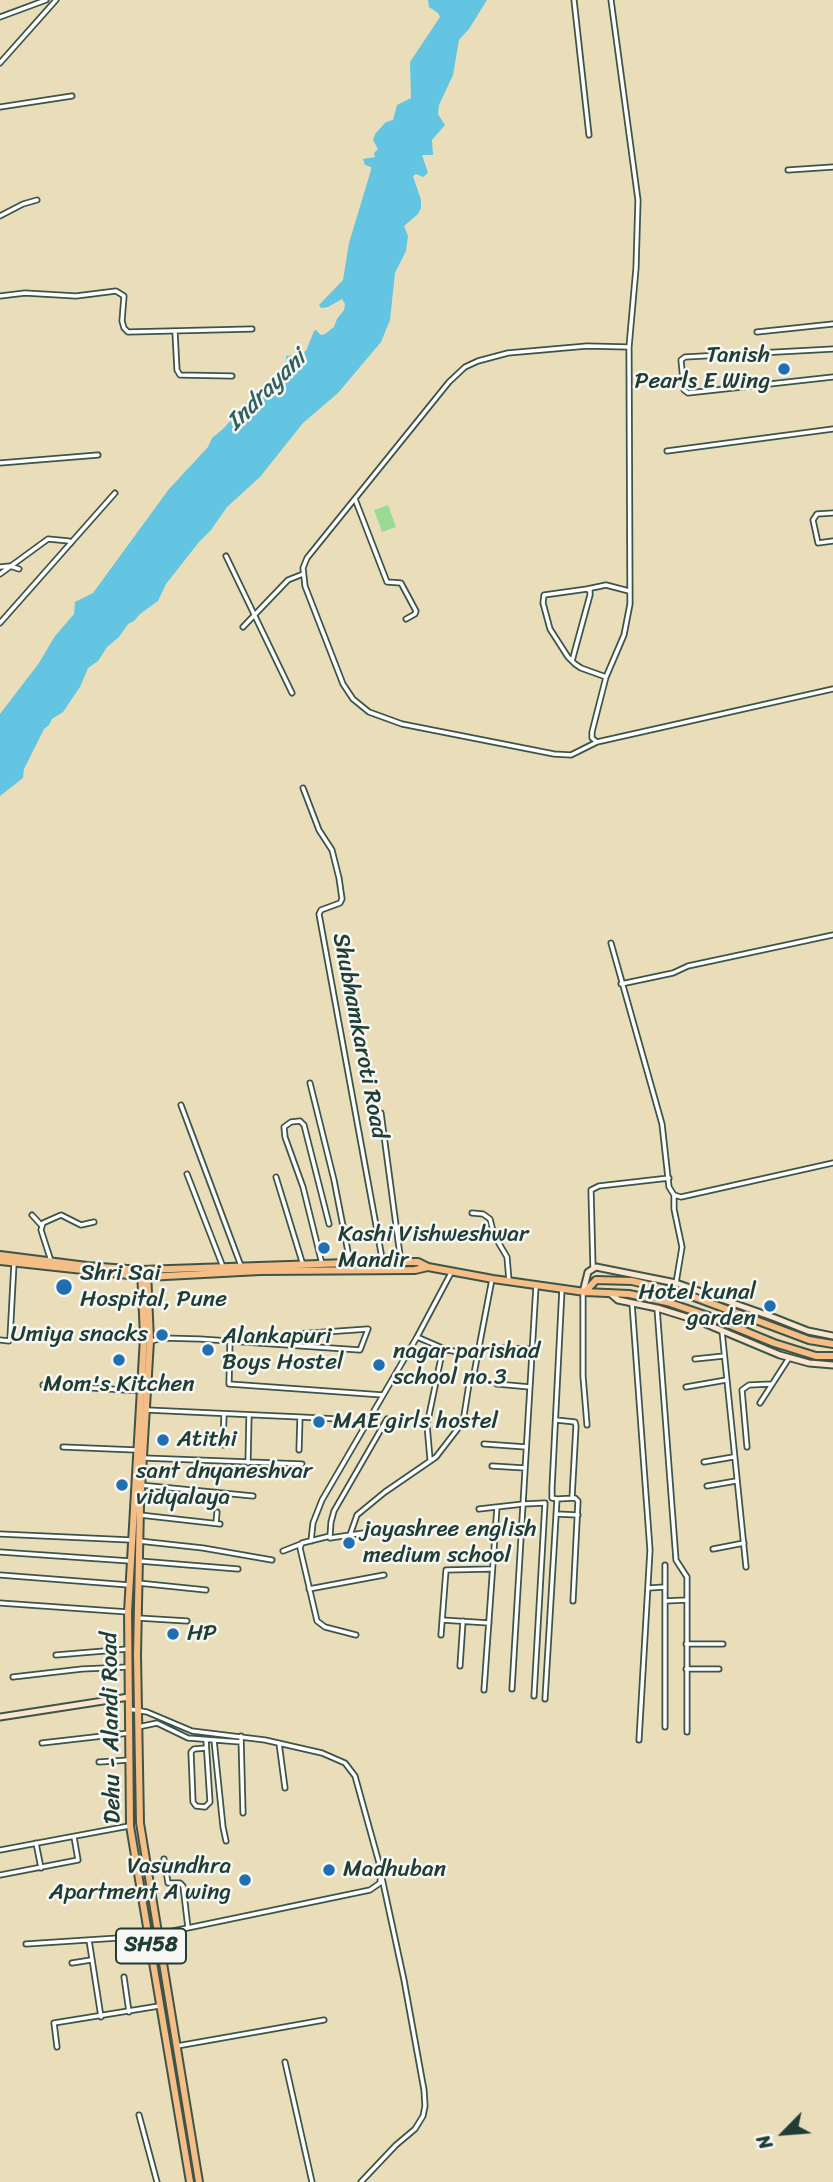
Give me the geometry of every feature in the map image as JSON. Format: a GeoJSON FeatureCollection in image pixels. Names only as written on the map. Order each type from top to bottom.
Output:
{"type":"FeatureCollection","features":[{"type":"Feature","properties":{"kind":"main road"},"geometry":{"type":"LineString","coordinates":[[0,1255],[14,1260],[144,1274],[402,1266],[418,1262],[428,1267],[492,1279],[584,1292],[629,1294],[667,1302],[774,1343],[816,1356],[833,1356]]}},
{"type":"Feature","properties":{"kind":"main road"},"geometry":{"type":"LineString","coordinates":[[0,1261],[51,1261],[144,1274]]}},
{"type":"Feature","properties":{"kind":"main road","name":"Dehu - Alandi Road"},"geometry":{"type":"LineString","coordinates":[[144,1274],[150,1341],[136,1450],[140,1515],[130,1561],[129,1585],[130,1826],[190,2182]]}},
{"type":"Feature","properties":{"kind":"main road","name":"Dehu - Alandi Road"},"geometry":{"type":"LineString","coordinates":[[144,1274],[144,1391]]}},
{"type":"Feature","properties":{"kind":"main road"},"geometry":{"type":"LineString","coordinates":[[584,1292],[596,1280],[632,1281],[686,1294],[810,1340],[833,1344]]}},
{"type":"Feature","properties":{"kind":"main road"},"geometry":{"type":"LineString","coordinates":[[723,1308],[726,1300]]}},
{"type":"Feature","properties":{"kind":"main road"},"geometry":{"type":"LineString","coordinates":[[769,1325],[772,1317]]}},
{"type":"Feature","properties":{"kind":"main road","name":"Dehu - Alandi Road"},"geometry":{"type":"LineString","coordinates":[[142,1409],[143,1458],[138,1485],[135,1541],[139,1561],[140,1823],[199,2182]]}},
{"type":"Feature","properties":{"kind":"street"},"geometry":{"type":"LineString","coordinates":[[0,18],[46,0]]}},
{"type":"Feature","properties":{"kind":"street"},"geometry":{"type":"LineString","coordinates":[[0,62],[56,0]]}},
{"type":"Feature","properties":{"kind":"street"},"geometry":{"type":"LineString","coordinates":[[574,0],[589,135]]}},
{"type":"Feature","properties":{"kind":"street"},"geometry":{"type":"LineString","coordinates":[[597,742],[592,738],[592,732],[606,677],[625,635],[631,604],[629,347],[636,268],[638,200],[611,0]]}},
{"type":"Feature","properties":{"kind":"street"},"geometry":{"type":"LineString","coordinates":[[0,107],[72,96]]}},
{"type":"Feature","properties":{"kind":"street"},"geometry":{"type":"LineString","coordinates":[[788,170],[833,167]]}},
{"type":"Feature","properties":{"kind":"street"},"geometry":{"type":"LineString","coordinates":[[0,216],[37,200]]}},
{"type":"Feature","properties":{"kind":"street"},"geometry":{"type":"LineString","coordinates":[[0,296],[25,293],[76,296],[116,291],[124,296],[122,321],[125,330],[132,332],[252,329]]}},
{"type":"Feature","properties":{"kind":"street"},"geometry":{"type":"LineString","coordinates":[[757,332],[833,324]]}},
{"type":"Feature","properties":{"kind":"street"},"geometry":{"type":"LineString","coordinates":[[175,332],[177,370],[180,375],[232,376]]}},
{"type":"Feature","properties":{"kind":"street"},"geometry":{"type":"LineString","coordinates":[[629,347],[587,346],[492,356],[465,367],[435,399],[307,558],[303,574],[305,586],[342,684],[353,699],[369,712],[402,724],[571,755],[597,742],[833,689]]}},
{"type":"Feature","properties":{"kind":"street"},"geometry":{"type":"LineString","coordinates":[[833,349],[685,357],[681,360],[684,390],[688,393],[833,377]]}},
{"type":"Feature","properties":{"kind":"street"},"geometry":{"type":"LineString","coordinates":[[667,451],[833,429]]}},
{"type":"Feature","properties":{"kind":"street"},"geometry":{"type":"LineString","coordinates":[[0,463],[98,454]]}},
{"type":"Feature","properties":{"kind":"street"},"geometry":{"type":"LineString","coordinates":[[0,623],[115,493]]}},
{"type":"Feature","properties":{"kind":"street"},"geometry":{"type":"LineString","coordinates":[[355,499],[387,582],[401,583],[416,611],[406,618]]}},
{"type":"Feature","properties":{"kind":"street"},"geometry":{"type":"LineString","coordinates":[[833,513],[817,514],[813,520],[818,543],[833,541]]}},
{"type":"Feature","properties":{"kind":"street"},"geometry":{"type":"LineString","coordinates":[[0,574],[48,539],[71,543]]}},
{"type":"Feature","properties":{"kind":"street"},"geometry":{"type":"LineString","coordinates":[[226,556],[292,693]]}},
{"type":"Feature","properties":{"kind":"street"},"geometry":{"type":"LineString","coordinates":[[0,567],[19,569]]}},
{"type":"Feature","properties":{"kind":"street"},"geometry":{"type":"LineString","coordinates":[[243,626],[292,576],[303,574]]}},
{"type":"Feature","properties":{"kind":"street"},"geometry":{"type":"LineString","coordinates":[[606,677],[581,668],[572,661],[550,629],[543,598],[544,595],[606,585],[629,591]]}},
{"type":"Feature","properties":{"kind":"street"},"geometry":{"type":"LineString","coordinates":[[572,661],[590,595],[587,589]]}},
{"type":"Feature","properties":{"kind":"street","name":"Shubhamkaroti Road"},"geometry":{"type":"LineString","coordinates":[[303,788],[319,830],[332,850],[339,878],[342,899],[335,906],[321,909],[318,914],[384,1266]]}},
{"type":"Feature","properties":{"kind":"street"},"geometry":{"type":"LineString","coordinates":[[621,984],[673,973],[688,966],[833,935]]}},
{"type":"Feature","properties":{"kind":"street"},"geometry":{"type":"LineString","coordinates":[[611,943],[662,1124],[669,1187],[674,1195],[674,1209],[682,1247],[676,1283]]}},
{"type":"Feature","properties":{"kind":"street"},"geometry":{"type":"LineString","coordinates":[[310,1083],[334,1180],[349,1266]]}},
{"type":"Feature","properties":{"kind":"street"},"geometry":{"type":"LineString","coordinates":[[181,1105],[242,1269]]}},
{"type":"Feature","properties":{"kind":"street"},"geometry":{"type":"LineString","coordinates":[[381,1113],[402,1266]]}},
{"type":"Feature","properties":{"kind":"street"},"geometry":{"type":"LineString","coordinates":[[322,1267],[303,1187],[284,1133],[284,1127],[290,1122],[300,1121],[304,1125],[329,1224]]}},
{"type":"Feature","properties":{"kind":"street"},"geometry":{"type":"LineString","coordinates":[[674,1195],[681,1197],[833,1163]]}},
{"type":"Feature","properties":{"kind":"street"},"geometry":{"type":"LineString","coordinates":[[187,1174],[223,1270]]}},
{"type":"Feature","properties":{"kind":"street"},"geometry":{"type":"LineString","coordinates":[[276,1177],[303,1268]]}},
{"type":"Feature","properties":{"kind":"street"},"geometry":{"type":"LineString","coordinates":[[587,1425],[583,1376],[584,1292],[586,1276],[593,1268],[592,1190],[599,1186],[668,1178]]}},
{"type":"Feature","properties":{"kind":"street"},"geometry":{"type":"LineString","coordinates":[[472,1213],[483,1214],[490,1219],[494,1235],[507,1257],[509,1281]]}},
{"type":"Feature","properties":{"kind":"street"},"geometry":{"type":"LineString","coordinates":[[32,1215],[41,1226],[51,1261]]}},
{"type":"Feature","properties":{"kind":"street"},"geometry":{"type":"LineString","coordinates":[[41,1226],[61,1215],[81,1224],[94,1222]]}},
{"type":"Feature","properties":{"kind":"street"},"geometry":{"type":"LineString","coordinates":[[0,1340],[9,1341],[10,1338],[14,1260]]}},
{"type":"Feature","properties":{"kind":"street"},"geometry":{"type":"LineString","coordinates":[[593,1268],[627,1272],[676,1283],[808,1331],[833,1336]]}},
{"type":"Feature","properties":{"kind":"street"},"geometry":{"type":"LineString","coordinates":[[311,1541],[313,1523],[322,1500],[418,1336],[452,1271]]}},
{"type":"Feature","properties":{"kind":"street"},"geometry":{"type":"LineString","coordinates":[[350,1535],[357,1515],[442,1451],[463,1422],[492,1279]]}},
{"type":"Feature","properties":{"kind":"street"},"geometry":{"type":"LineString","coordinates":[[512,1689],[536,1286]]}},
{"type":"Feature","properties":{"kind":"street"},"geometry":{"type":"LineString","coordinates":[[562,1289],[552,1498],[572,1498],[578,1501],[573,1601]]}},
{"type":"Feature","properties":{"kind":"street"},"geometry":{"type":"LineString","coordinates":[[610,1293],[618,1300],[657,1308],[789,1358],[833,1365]]}},
{"type":"Feature","properties":{"kind":"street"},"geometry":{"type":"LineString","coordinates":[[632,1303],[650,1550],[639,1740]]}},
{"type":"Feature","properties":{"kind":"street"},"geometry":{"type":"LineString","coordinates":[[657,1308],[676,1560],[687,1577],[687,1732]]}},
{"type":"Feature","properties":{"kind":"street"},"geometry":{"type":"LineString","coordinates":[[150,1341],[162,1338],[230,1340],[279,1344],[360,1350],[368,1329],[283,1335],[279,1344]]}},
{"type":"Feature","properties":{"kind":"street"},"geometry":{"type":"LineString","coordinates":[[722,1331],[733,1457],[747,1567]]}},
{"type":"Feature","properties":{"kind":"street"},"geometry":{"type":"LineString","coordinates":[[418,1336],[443,1348],[477,1355]]}},
{"type":"Feature","properties":{"kind":"street"},"geometry":{"type":"LineString","coordinates":[[230,1340],[229,1384],[384,1395]]}},
{"type":"Feature","properties":{"kind":"street"},"geometry":{"type":"LineString","coordinates":[[430,1460],[427,1425],[443,1348]]}},
{"type":"Feature","properties":{"kind":"street"},"geometry":{"type":"LineString","coordinates":[[503,1348],[531,1349]]}},
{"type":"Feature","properties":{"kind":"street"},"geometry":{"type":"LineString","coordinates":[[695,1359],[724,1356]]}},
{"type":"Feature","properties":{"kind":"street"},"geometry":{"type":"LineString","coordinates":[[760,1403],[789,1358]]}},
{"type":"Feature","properties":{"kind":"street"},"geometry":{"type":"LineString","coordinates":[[686,1387],[726,1380]]}},
{"type":"Feature","properties":{"kind":"street"},"geometry":{"type":"LineString","coordinates":[[497,1384],[530,1387]]}},
{"type":"Feature","properties":{"kind":"street"},"geometry":{"type":"LineString","coordinates":[[747,1447],[742,1390],[749,1385],[772,1384]]}},
{"type":"Feature","properties":{"kind":"street"},"geometry":{"type":"LineString","coordinates":[[43,1385],[144,1391]]}},
{"type":"Feature","properties":{"kind":"street"},"geometry":{"type":"LineString","coordinates":[[142,1409],[338,1419]]}},
{"type":"Feature","properties":{"kind":"street"},"geometry":{"type":"LineString","coordinates":[[223,1444],[224,1414]]}},
{"type":"Feature","properties":{"kind":"street"},"geometry":{"type":"LineString","coordinates":[[248,1463],[249,1415]]}},
{"type":"Feature","properties":{"kind":"street"},"geometry":{"type":"LineString","coordinates":[[299,1450],[300,1418]]}},
{"type":"Feature","properties":{"kind":"street"},"geometry":{"type":"LineString","coordinates":[[328,1538],[334,1511],[387,1419]]}},
{"type":"Feature","properties":{"kind":"street"},"geometry":{"type":"LineString","coordinates":[[555,1420],[575,1422],[576,1426],[572,1498]]}},
{"type":"Feature","properties":{"kind":"street"},"geometry":{"type":"LineString","coordinates":[[484,1444],[526,1447]]}},
{"type":"Feature","properties":{"kind":"street"},"geometry":{"type":"LineString","coordinates":[[63,1447],[136,1450]]}},
{"type":"Feature","properties":{"kind":"street"},"geometry":{"type":"LineString","coordinates":[[704,1462],[733,1457]]}},
{"type":"Feature","properties":{"kind":"street"},"geometry":{"type":"LineString","coordinates":[[143,1458],[302,1464]]}},
{"type":"Feature","properties":{"kind":"street"},"geometry":{"type":"LineString","coordinates":[[492,1466],[525,1468]]}},
{"type":"Feature","properties":{"kind":"street"},"geometry":{"type":"LineString","coordinates":[[707,1486],[736,1481]]}},
{"type":"Feature","properties":{"kind":"street"},"geometry":{"type":"LineString","coordinates":[[138,1485],[253,1496]]}},
{"type":"Feature","properties":{"kind":"street"},"geometry":{"type":"LineString","coordinates":[[545,1699],[557,1499]]}},
{"type":"Feature","properties":{"kind":"street"},"geometry":{"type":"LineString","coordinates":[[479,1510],[545,1503],[534,1696]]}},
{"type":"Feature","properties":{"kind":"street"},"geometry":{"type":"LineString","coordinates":[[484,1690],[497,1507]]}},
{"type":"Feature","properties":{"kind":"street"},"geometry":{"type":"LineString","coordinates":[[140,1515],[218,1524],[217,1512]]}},
{"type":"Feature","properties":{"kind":"street"},"geometry":{"type":"LineString","coordinates":[[556,1514],[578,1515]]}},
{"type":"Feature","properties":{"kind":"street"},"geometry":{"type":"LineString","coordinates":[[283,1551],[311,1541],[404,1527]]}},
{"type":"Feature","properties":{"kind":"street"},"geometry":{"type":"LineString","coordinates":[[0,1534],[135,1541],[203,1548],[272,1560]]}},
{"type":"Feature","properties":{"kind":"street"},"geometry":{"type":"LineString","coordinates":[[713,1549],[744,1543]]}},
{"type":"Feature","properties":{"kind":"street"},"geometry":{"type":"LineString","coordinates":[[301,1544],[314,1614],[319,1623],[356,1635]]}},
{"type":"Feature","properties":{"kind":"street"},"geometry":{"type":"LineString","coordinates":[[0,1552],[130,1561]]}},
{"type":"Feature","properties":{"kind":"street"},"geometry":{"type":"LineString","coordinates":[[139,1561],[238,1569]]}},
{"type":"Feature","properties":{"kind":"street"},"geometry":{"type":"LineString","coordinates":[[665,1565],[665,1727]]}},
{"type":"Feature","properties":{"kind":"street"},"geometry":{"type":"LineString","coordinates":[[441,1634],[446,1570],[491,1569]]}},
{"type":"Feature","properties":{"kind":"street"},"geometry":{"type":"LineString","coordinates":[[0,1575],[129,1585]]}},
{"type":"Feature","properties":{"kind":"street"},"geometry":{"type":"LineString","coordinates":[[309,1589],[384,1575]]}},
{"type":"Feature","properties":{"kind":"street"},"geometry":{"type":"LineString","coordinates":[[138,1583],[206,1590]]}},
{"type":"Feature","properties":{"kind":"street"},"geometry":{"type":"LineString","coordinates":[[649,1588],[665,1587]]}},
{"type":"Feature","properties":{"kind":"street"},"geometry":{"type":"LineString","coordinates":[[665,1601],[686,1600]]}},
{"type":"Feature","properties":{"kind":"street"},"geometry":{"type":"LineString","coordinates":[[0,1603],[128,1612]]}},
{"type":"Feature","properties":{"kind":"street"},"geometry":{"type":"LineString","coordinates":[[138,1618],[187,1621]]}},
{"type":"Feature","properties":{"kind":"street"},"geometry":{"type":"LineString","coordinates":[[442,1620],[489,1623]]}},
{"type":"Feature","properties":{"kind":"street"},"geometry":{"type":"LineString","coordinates":[[460,1667],[463,1621]]}},
{"type":"Feature","properties":{"kind":"street"},"geometry":{"type":"LineString","coordinates":[[686,1644],[723,1644]]}},
{"type":"Feature","properties":{"kind":"street"},"geometry":{"type":"LineString","coordinates":[[56,1655],[128,1649]]}},
{"type":"Feature","properties":{"kind":"street"},"geometry":{"type":"LineString","coordinates":[[13,1677],[128,1667]]}},
{"type":"Feature","properties":{"kind":"street"},"geometry":{"type":"LineString","coordinates":[[686,1669],[719,1669]]}},
{"type":"Feature","properties":{"kind":"street"},"geometry":{"type":"LineString","coordinates":[[0,1717],[129,1697]]}},
{"type":"Feature","properties":{"kind":"street"},"geometry":{"type":"LineString","coordinates":[[129,1709],[138,1709],[192,1731],[241,1736],[322,1753],[350,1767],[355,1776],[382,1876],[425,2106],[423,2116],[415,2129],[360,2182]]}},
{"type":"Feature","properties":{"kind":"street"},"geometry":{"type":"LineString","coordinates":[[138,1727],[157,1723],[188,1738],[241,1742]]}},
{"type":"Feature","properties":{"kind":"street"},"geometry":{"type":"LineString","coordinates":[[43,1743],[129,1733]]}},
{"type":"Feature","properties":{"kind":"street"},"geometry":{"type":"LineString","coordinates":[[241,1736],[243,1813]]}},
{"type":"Feature","properties":{"kind":"street"},"geometry":{"type":"LineString","coordinates":[[206,1740],[210,1802],[208,1806],[196,1807],[193,1802],[191,1752],[194,1749],[206,1748]]}},
{"type":"Feature","properties":{"kind":"street"},"geometry":{"type":"LineString","coordinates":[[214,1740],[226,1841]]}},
{"type":"Feature","properties":{"kind":"street"},"geometry":{"type":"LineString","coordinates":[[279,1743],[285,1788]]}},
{"type":"Feature","properties":{"kind":"street"},"geometry":{"type":"LineString","coordinates":[[99,1762],[129,1760]]}},
{"type":"Feature","properties":{"kind":"street"},"geometry":{"type":"LineString","coordinates":[[0,1850],[130,1826]]}},
{"type":"Feature","properties":{"kind":"street"},"geometry":{"type":"LineString","coordinates":[[0,1875],[78,1860],[74,1836]]}},
{"type":"Feature","properties":{"kind":"street"},"geometry":{"type":"LineString","coordinates":[[36,1843],[41,1868]]}},
{"type":"Feature","properties":{"kind":"street"},"geometry":{"type":"LineString","coordinates":[[164,1859],[168,1882],[180,1883],[183,1886],[188,1928]]}},
{"type":"Feature","properties":{"kind":"street"},"geometry":{"type":"LineString","coordinates":[[26,1944],[158,1935],[370,1890],[377,1887],[382,1876]]}},
{"type":"Feature","properties":{"kind":"street"},"geometry":{"type":"LineString","coordinates":[[89,1940],[101,2017]]}},
{"type":"Feature","properties":{"kind":"street"},"geometry":{"type":"LineString","coordinates":[[72,1963],[91,1960]]}},
{"type":"Feature","properties":{"kind":"street"},"geometry":{"type":"LineString","coordinates":[[124,1977],[129,2012]]}},
{"type":"Feature","properties":{"kind":"street"},"geometry":{"type":"LineString","coordinates":[[57,2047],[54,2023],[161,2006]]}},
{"type":"Feature","properties":{"kind":"street"},"geometry":{"type":"LineString","coordinates":[[177,2046],[324,2020]]}},
{"type":"Feature","properties":{"kind":"street"},"geometry":{"type":"LineString","coordinates":[[285,2062],[312,2182]]}},
{"type":"Feature","properties":{"kind":"street"},"geometry":{"type":"LineString","coordinates":[[139,2115],[157,2182]]}},
{"type":"Feature","properties":{"kind":"green space"},"geometry":{"type":"Polygon","coordinates":[[[388,505],[396,527],[382,532],[374,510],[388,505]]]}},
{"type":"Feature","properties":{"kind":"water","name":"Indrayani"},"geometry":{"type":"Polygon","coordinates":[[[428,0],[487,0],[459,40],[453,75],[439,105],[438,114],[445,125],[432,140],[433,155],[422,155],[428,173],[423,177],[416,174],[413,176],[421,208],[404,226],[408,236],[406,251],[395,273],[390,320],[381,342],[338,393],[303,423],[260,477],[227,507],[166,584],[158,601],[128,624],[98,661],[88,668],[80,687],[63,712],[52,719],[44,729],[24,769],[23,778],[0,796],[0,714],[39,663],[55,636],[74,614],[75,602],[93,593],[169,489],[208,447],[212,438],[255,393],[284,374],[286,356],[306,351],[314,331],[325,334],[334,327],[344,310],[342,299],[328,307],[321,308],[319,305],[343,280],[349,243],[371,170],[363,159],[375,157],[374,153],[378,149],[373,140],[375,134],[386,122],[393,120],[397,105],[411,98],[410,62],[440,17],[429,7],[428,0]]]}},
{"type":"Feature","properties":{"kind":"place","name":"Tanish Pearls E Wing"},"geometry":{"type":"Point","coordinates":[784,369]}},
{"type":"Feature","properties":{"kind":"place","name":"Kashi Vishweshwar Mandir"},"geometry":{"type":"Point","coordinates":[324,1248]}},
{"type":"Feature","properties":{"kind":"place","name":"Shri Sai Hospital, Pune"},"geometry":{"type":"Point","coordinates":[64,1287]}},
{"type":"Feature","properties":{"kind":"place","name":"Hotel kunal garden"},"geometry":{"type":"Point","coordinates":[770,1306]}},
{"type":"Feature","properties":{"kind":"place","name":"Umiya snacks"},"geometry":{"type":"Point","coordinates":[162,1335]}},
{"type":"Feature","properties":{"kind":"place","name":"Alankapuri Boys Hostel"},"geometry":{"type":"Point","coordinates":[208,1350]}},
{"type":"Feature","properties":{"kind":"place","name":"Mom's Kitchen"},"geometry":{"type":"Point","coordinates":[119,1360]}},
{"type":"Feature","properties":{"kind":"place","name":"nagar parishad school no.3"},"geometry":{"type":"Point","coordinates":[379,1365]}},
{"type":"Feature","properties":{"kind":"place","name":"MAE girls hostel"},"geometry":{"type":"Point","coordinates":[319,1422]}},
{"type":"Feature","properties":{"kind":"place","name":"Atithi"},"geometry":{"type":"Point","coordinates":[163,1440]}},
{"type":"Feature","properties":{"kind":"place","name":"sant dnyaneshvar vidyalaya"},"geometry":{"type":"Point","coordinates":[122,1485]}},
{"type":"Feature","properties":{"kind":"place","name":"jayashree english medium school"},"geometry":{"type":"Point","coordinates":[349,1543]}},
{"type":"Feature","properties":{"kind":"place","name":"HP"},"geometry":{"type":"Point","coordinates":[173,1634]}},
{"type":"Feature","properties":{"kind":"place","name":"Madhuban"},"geometry":{"type":"Point","coordinates":[329,1870]}},
{"type":"Feature","properties":{"kind":"place","name":"Vasundhra Apartment A wing"},"geometry":{"type":"Point","coordinates":[245,1880]}}]}
